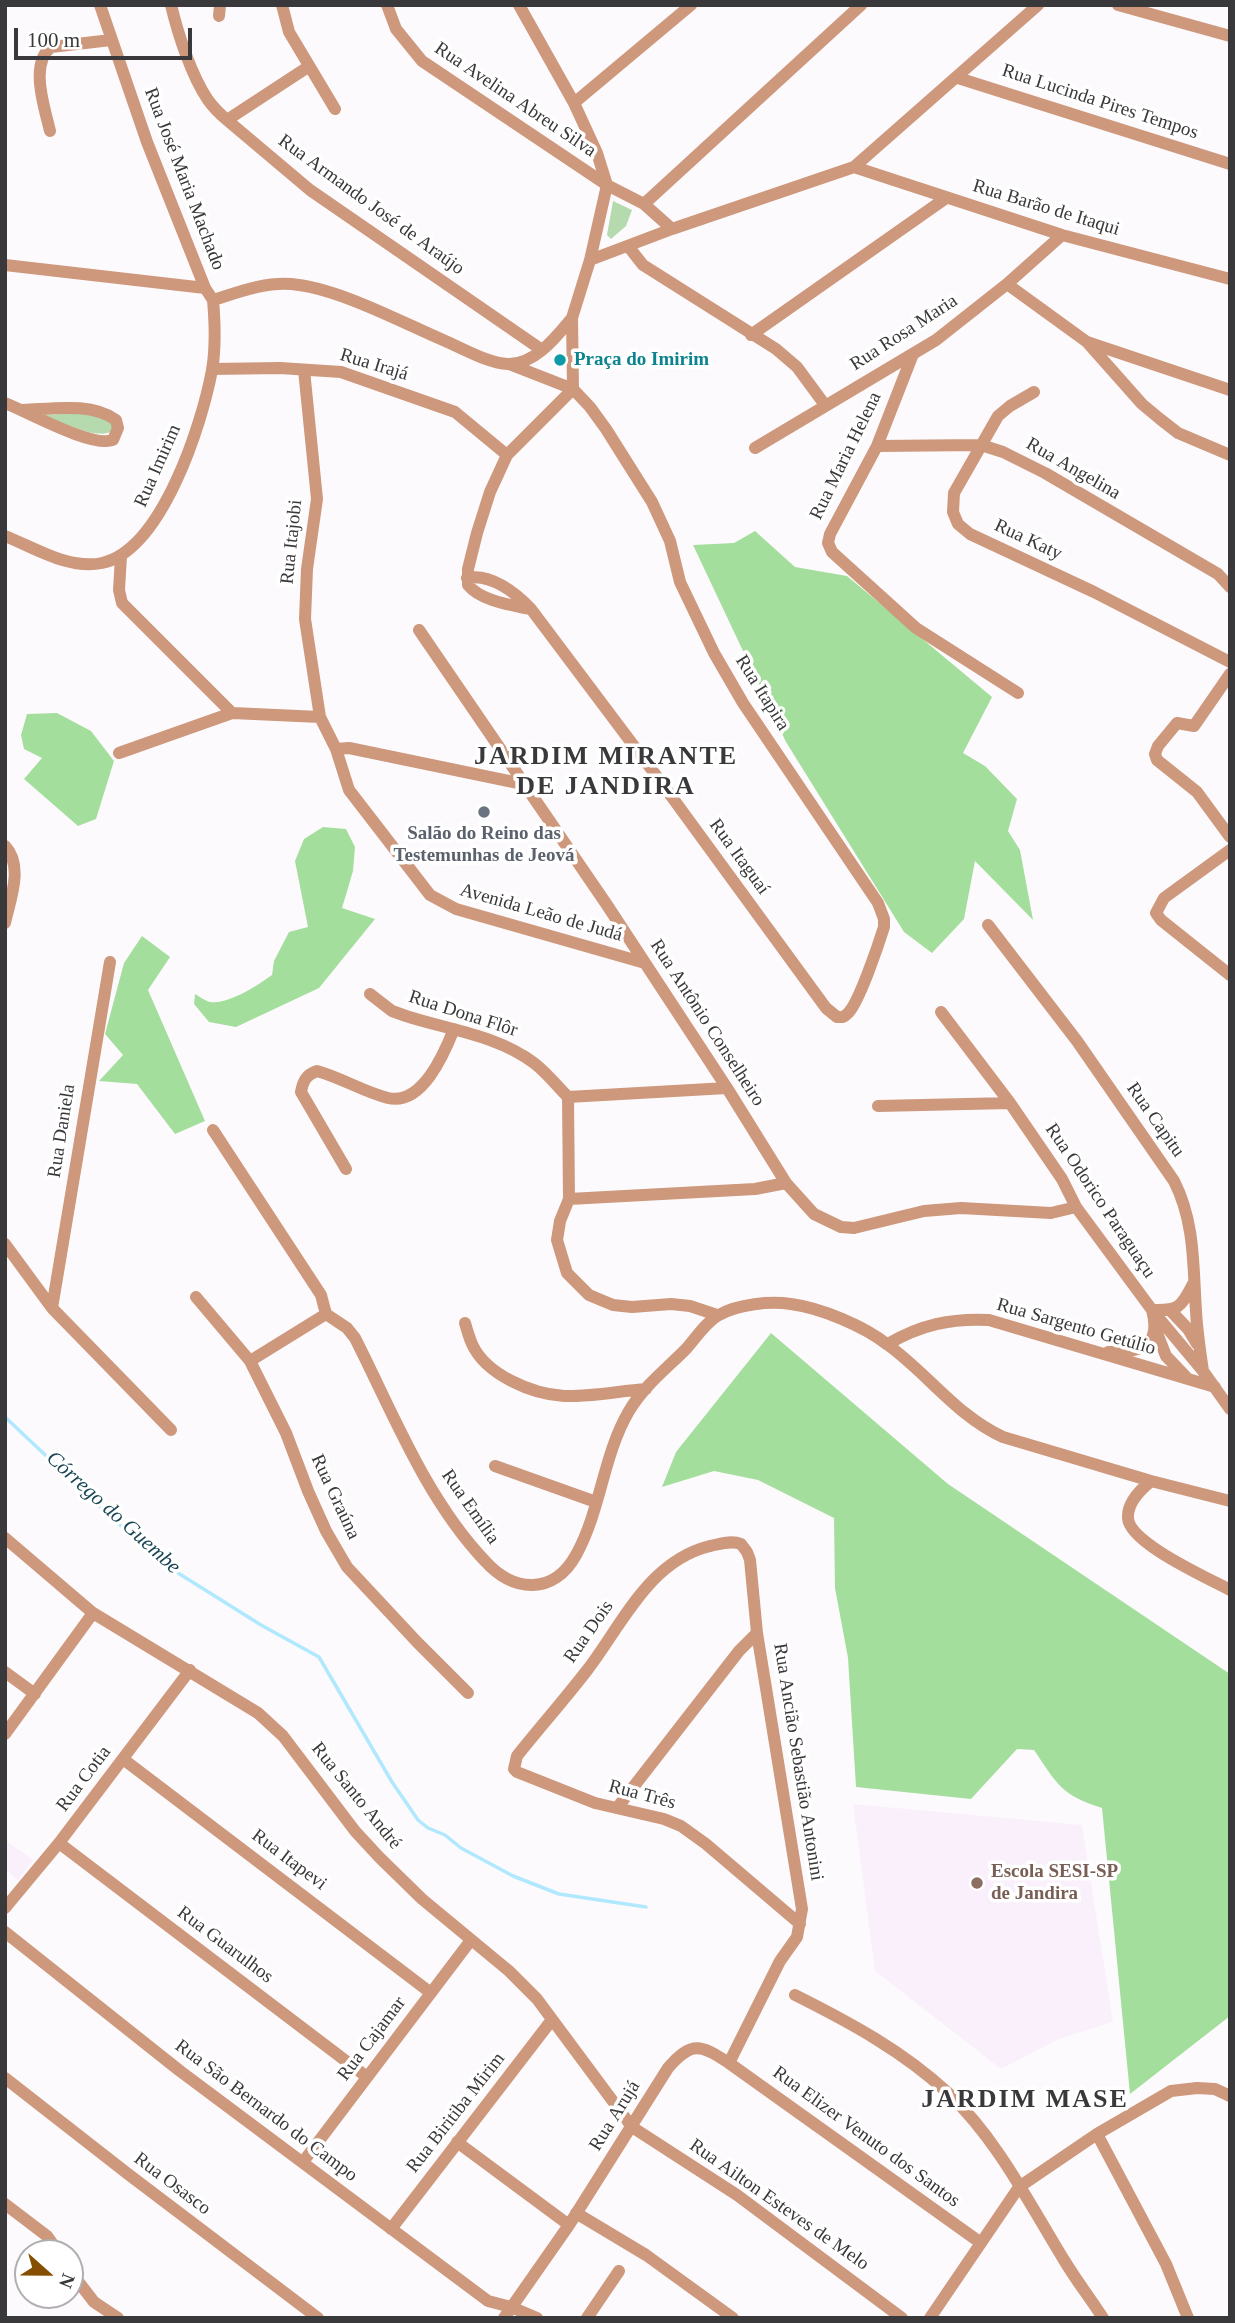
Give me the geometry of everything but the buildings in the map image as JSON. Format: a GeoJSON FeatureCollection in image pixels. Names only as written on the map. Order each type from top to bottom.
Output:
{"type":"FeatureCollection","features":[{"type":"Feature","properties":{"kind":"street","name":"Rua José Maria Machado"},"geometry":{"type":"LineString","coordinates":[[100,5],[147,142],[205,288]]}},
{"type":"Feature","properties":{"kind":"street","name":"Rua Armando José de Araújo"},"geometry":{"type":"LineString","coordinates":[[171,5],[198,81],[208,99],[226,120],[310,190],[542,350]]}},
{"type":"Feature","properties":{"kind":"street"},"geometry":{"type":"LineString","coordinates":[[282,5],[289,32],[335,109]]}},
{"type":"Feature","properties":{"kind":"street","name":"Rua Avelina Abreu Silva"},"geometry":{"type":"LineString","coordinates":[[387,5],[396,30],[422,61],[607,185],[644,204],[673,229]]}},
{"type":"Feature","properties":{"kind":"street"},"geometry":{"type":"LineString","coordinates":[[519,5],[575,103],[597,153],[607,185],[590,260],[572,318],[573,389]]}},
{"type":"Feature","properties":{"kind":"street"},"geometry":{"type":"LineString","coordinates":[[575,103],[691,5]]}},
{"type":"Feature","properties":{"kind":"street"},"geometry":{"type":"LineString","coordinates":[[644,204],[861,5]]}},
{"type":"Feature","properties":{"kind":"street"},"geometry":{"type":"LineString","coordinates":[[590,260],[854,167],[1038,5]]}},
{"type":"Feature","properties":{"kind":"street"},"geometry":{"type":"LineString","coordinates":[[1118,5],[1230,36]]}},
{"type":"Feature","properties":{"kind":"street"},"geometry":{"type":"LineString","coordinates":[[50,131],[40,89],[41,63],[47,50],[51,47],[111,40]]}},
{"type":"Feature","properties":{"kind":"street"},"geometry":{"type":"LineString","coordinates":[[226,120],[308,67]]}},
{"type":"Feature","properties":{"kind":"street","name":"Rua Lucinda Pires Tempos"},"geometry":{"type":"LineString","coordinates":[[958,78],[1230,164]]}},
{"type":"Feature","properties":{"kind":"street","name":"Rua Barão de Itaqui"},"geometry":{"type":"LineString","coordinates":[[854,167],[1062,235],[1230,279]]}},
{"type":"Feature","properties":{"kind":"street"},"geometry":{"type":"LineString","coordinates":[[751,335],[946,198]]}},
{"type":"Feature","properties":{"kind":"street","name":"Rua Rosa Maria"},"geometry":{"type":"LineString","coordinates":[[755,448],[936,340],[1007,284],[1062,235]]}},
{"type":"Feature","properties":{"kind":"street"},"geometry":{"type":"LineString","coordinates":[[628,246],[643,265],[776,349],[797,367],[825,405]]}},
{"type":"Feature","properties":{"kind":"street"},"geometry":{"type":"LineString","coordinates":[[5,265],[205,288],[213,300],[241,289],[267,285],[291,284],[317,289],[352,301],[482,357],[509,364],[542,350],[572,318]]}},
{"type":"Feature","properties":{"kind":"street"},"geometry":{"type":"LineString","coordinates":[[1007,284],[1087,342],[1142,404],[1178,433],[1230,455]]}},
{"type":"Feature","properties":{"kind":"street","name":"Rua Imirim"},"geometry":{"type":"LineString","coordinates":[[121,556],[154,523],[194,439],[212,369],[216,324],[213,300]]}},
{"type":"Feature","properties":{"kind":"street"},"geometry":{"type":"LineString","coordinates":[[1087,342],[1230,390]]}},
{"type":"Feature","properties":{"kind":"street","name":"Rua Maria Helena"},"geometry":{"type":"LineString","coordinates":[[913,354],[877,446],[830,534],[828,543],[832,552],[916,628],[1018,693]]}},
{"type":"Feature","properties":{"kind":"street","name":"Rua Itapira"},"geometry":{"type":"LineString","coordinates":[[509,364],[573,389],[606,429],[652,502],[670,541],[680,582],[694,615],[743,703],[878,903],[884,927],[859,992],[846,1016]]}},
{"type":"Feature","properties":{"kind":"street","name":"Rua Irajá"},"geometry":{"type":"LineString","coordinates":[[212,369],[280,368],[341,372],[455,412],[507,456]]}},
{"type":"Feature","properties":{"kind":"street","name":"Rua Itajobi"},"geometry":{"type":"LineString","coordinates":[[304,370],[317,499],[307,569],[305,619],[320,716]]}},
{"type":"Feature","properties":{"kind":"street","name":"Rua Itaguaí"},"geometry":{"type":"LineString","coordinates":[[573,389],[507,456],[487,502],[469,561],[467,578],[476,576],[500,585],[522,599],[531,609],[826,1008],[837,1017],[846,1016]]}},
{"type":"Feature","properties":{"kind":"street","name":"Rua Katy"},"geometry":{"type":"LineString","coordinates":[[1034,391],[998,416],[954,493],[953,512],[958,524],[970,534],[1094,592],[1230,662]]}},
{"type":"Feature","properties":{"kind":"street"},"geometry":{"type":"LineString","coordinates":[[5,403],[63,429],[99,441],[113,440],[118,428],[116,420],[83,409],[23,410]]}},
{"type":"Feature","properties":{"kind":"street","name":"Rua Angelina"},"geometry":{"type":"LineString","coordinates":[[877,446],[981,446],[1003,452],[1224,571],[1230,587]]}},
{"type":"Feature","properties":{"kind":"street"},"geometry":{"type":"LineString","coordinates":[[5,536],[80,565],[101,563],[121,556],[119,590],[122,603],[232,713]]}},
{"type":"Feature","properties":{"kind":"street","name":"Rua Antônio Conselheiro"},"geometry":{"type":"LineString","coordinates":[[419,630],[645,963],[786,1183],[814,1214],[841,1227],[853,1228],[924,1211],[961,1208],[1051,1213],[1076,1207]]}},
{"type":"Feature","properties":{"kind":"street"},"geometry":{"type":"LineString","coordinates":[[1230,674],[1194,726],[1177,723],[1156,750],[1155,758],[1197,792],[1230,837]]}},
{"type":"Feature","properties":{"kind":"street"},"geometry":{"type":"LineString","coordinates":[[119,753],[232,713],[320,716]]}},
{"type":"Feature","properties":{"kind":"street","name":"Avenida Leão de Judá"},"geometry":{"type":"LineString","coordinates":[[320,716],[336,749],[349,790],[430,895],[440,903],[645,963]]}},
{"type":"Feature","properties":{"kind":"street"},"geometry":{"type":"LineString","coordinates":[[336,749],[349,748],[523,785]]}},
{"type":"Feature","properties":{"kind":"street"},"geometry":{"type":"LineString","coordinates":[[5,846],[15,860],[5,923]]}},
{"type":"Feature","properties":{"kind":"street"},"geometry":{"type":"LineString","coordinates":[[1230,850],[1164,898],[1156,913],[1161,920],[1230,975]]}},
{"type":"Feature","properties":{"kind":"street","name":"Rua Capitu"},"geometry":{"type":"LineString","coordinates":[[989,925],[1077,1041],[1174,1181],[1184,1200],[1189,1221],[1203,1371]]}},
{"type":"Feature","properties":{"kind":"street","name":"Rua Daniela"},"geometry":{"type":"LineString","coordinates":[[52,1307],[110,961]]}},
{"type":"Feature","properties":{"kind":"street","name":"Rua Dona Flôr"},"geometry":{"type":"LineString","coordinates":[[370,994],[392,1011],[496,1042],[520,1053],[568,1097]]}},
{"type":"Feature","properties":{"kind":"street","name":"Rua Odorico Paraguaçu"},"geometry":{"type":"LineString","coordinates":[[940,1012],[1010,1103],[1062,1180],[1076,1207],[1230,1409]]}},
{"type":"Feature","properties":{"kind":"street"},"geometry":{"type":"LineString","coordinates":[[346,1170],[301,1092],[308,1074],[317,1071],[391,1099],[405,1098],[419,1089],[433,1072],[454,1029]]}},
{"type":"Feature","properties":{"kind":"street"},"geometry":{"type":"LineString","coordinates":[[727,1088],[568,1097],[569,1199],[560,1221],[557,1240],[566,1273],[589,1295],[612,1305],[681,1305],[717,1315],[736,1308],[765,1303],[791,1304],[841,1319],[888,1344],[935,1388],[985,1429],[1026,1444],[1230,1503]]}},
{"type":"Feature","properties":{"kind":"street"},"geometry":{"type":"LineString","coordinates":[[878,1106],[1010,1103]]}},
{"type":"Feature","properties":{"kind":"street","name":"Rua Emília"},"geometry":{"type":"LineString","coordinates":[[213,1130],[321,1295],[326,1314],[347,1328],[355,1338],[422,1472],[456,1525],[486,1563],[515,1583],[539,1586],[552,1581],[566,1570],[576,1556],[588,1528],[618,1434],[629,1411],[646,1389],[717,1315]]}},
{"type":"Feature","properties":{"kind":"street"},"geometry":{"type":"LineString","coordinates":[[569,1199],[755,1189],[786,1183]]}},
{"type":"Feature","properties":{"kind":"street"},"geometry":{"type":"LineString","coordinates":[[5,1244],[52,1307],[171,1430]]}},
{"type":"Feature","properties":{"kind":"street"},"geometry":{"type":"LineString","coordinates":[[1188,1379],[1166,1356],[1155,1328],[1152,1310],[1170,1310],[1183,1303],[1194,1281]]}},
{"type":"Feature","properties":{"kind":"street","name":"Rua Graúna"},"geometry":{"type":"LineString","coordinates":[[196,1297],[250,1361],[286,1433],[326,1531],[347,1567],[468,1693]]}},
{"type":"Feature","properties":{"kind":"street"},"geometry":{"type":"LineString","coordinates":[[1170,1310],[1188,1329],[1199,1347]]}},
{"type":"Feature","properties":{"kind":"street"},"geometry":{"type":"LineString","coordinates":[[250,1361],[326,1314]]}},
{"type":"Feature","properties":{"kind":"street","name":"Rua Sargento Getúlio"},"geometry":{"type":"LineString","coordinates":[[888,1344],[905,1334],[936,1323],[989,1320],[1215,1387]]}},
{"type":"Feature","properties":{"kind":"street"},"geometry":{"type":"LineString","coordinates":[[465,1323],[473,1346],[486,1362],[503,1375],[528,1388],[565,1396],[646,1389]]}},
{"type":"Feature","properties":{"kind":"street"},"geometry":{"type":"LineString","coordinates":[[1077,1347],[1108,1352],[1133,1352],[1149,1343],[1155,1328]]}},
{"type":"Feature","properties":{"kind":"street"},"geometry":{"type":"LineString","coordinates":[[495,1466],[596,1502]]}},
{"type":"Feature","properties":{"kind":"street"},"geometry":{"type":"LineString","coordinates":[[1151,1481],[1129,1508],[1127,1520],[1133,1531],[1145,1543],[1230,1590]]}},
{"type":"Feature","properties":{"kind":"street","name":"Rua Santo André"},"geometry":{"type":"LineString","coordinates":[[5,1538],[93,1613],[258,1713],[283,1736],[355,1831],[379,1857],[422,1899],[528,1990],[632,2127]]}},
{"type":"Feature","properties":{"kind":"street","name":"Rua Ancião Sebastião Antonini"},"geometry":{"type":"LineString","coordinates":[[729,2063],[780,1961],[792,1946],[802,1909],[757,1633],[750,1560],[745,1547],[736,1542]]}},
{"type":"Feature","properties":{"kind":"street","name":"Rua Dois"},"geometry":{"type":"LineString","coordinates":[[528,1777],[514,1769],[517,1756],[589,1668],[630,1608],[656,1576],[684,1556],[705,1548],[736,1542]]}},
{"type":"Feature","properties":{"kind":"street"},"geometry":{"type":"LineString","coordinates":[[5,1734],[93,1613]]}},
{"type":"Feature","properties":{"kind":"street"},"geometry":{"type":"LineString","coordinates":[[617,1808],[739,1651],[757,1633]]}},
{"type":"Feature","properties":{"kind":"street","name":"Rua Cotia"},"geometry":{"type":"LineString","coordinates":[[5,1908],[59,1843],[190,1670]]}},
{"type":"Feature","properties":{"kind":"street"},"geometry":{"type":"LineString","coordinates":[[5,1672],[35,1694]]}},
{"type":"Feature","properties":{"kind":"street","name":"Rua Itapevi"},"geometry":{"type":"LineString","coordinates":[[124,1759],[431,1993]]}},
{"type":"Feature","properties":{"kind":"street","name":"Rua Três"},"geometry":{"type":"LineString","coordinates":[[528,1777],[595,1803],[664,1819],[681,1826],[800,1924]]}},
{"type":"Feature","properties":{"kind":"street","name":"Rua Guarulhos"},"geometry":{"type":"LineString","coordinates":[[59,1843],[367,2077]]}},
{"type":"Feature","properties":{"kind":"street","name":"Rua São Bernardo do Campo"},"geometry":{"type":"LineString","coordinates":[[5,1932],[180,2071],[488,2301],[508,2312],[537,2318]]}},
{"type":"Feature","properties":{"kind":"street","name":"Rua Cajamar"},"geometry":{"type":"LineString","coordinates":[[303,2162],[471,1940]]}},
{"type":"Feature","properties":{"kind":"street"},"geometry":{"type":"LineString","coordinates":[[794,1995],[846,2021],[901,2056],[949,2094],[981,2129],[1103,2318]]}},
{"type":"Feature","properties":{"kind":"street","name":"Rua Biritiba Mirim"},"geometry":{"type":"LineString","coordinates":[[391,2229],[551,2021]]}},
{"type":"Feature","properties":{"kind":"street","name":"Rua Arujá"},"geometry":{"type":"LineString","coordinates":[[508,2312],[569,2225],[668,2068],[681,2053],[702,2047],[729,2063]]}},
{"type":"Feature","properties":{"kind":"street","name":"Rua Elizer Venuto dos Santos"},"geometry":{"type":"LineString","coordinates":[[729,2063],[981,2243]]}},
{"type":"Feature","properties":{"kind":"street","name":"Rua Osasco"},"geometry":{"type":"LineString","coordinates":[[5,2078],[318,2318]]}},
{"type":"Feature","properties":{"kind":"street"},"geometry":{"type":"LineString","coordinates":[[930,2318],[1019,2187],[1097,2134],[1171,2091],[1215,2089],[1230,2096]]}},
{"type":"Feature","properties":{"kind":"street","name":"Rua Ailton Esteves de Melo"},"geometry":{"type":"LineString","coordinates":[[632,2127],[737,2195],[902,2318]]}},
{"type":"Feature","properties":{"kind":"street"},"geometry":{"type":"LineString","coordinates":[[1097,2134],[1166,2263],[1188,2318]]}},
{"type":"Feature","properties":{"kind":"street"},"geometry":{"type":"LineString","coordinates":[[457,2142],[569,2225]]}},
{"type":"Feature","properties":{"kind":"street"},"geometry":{"type":"LineString","coordinates":[[7,2208],[49,2239]]}},
{"type":"Feature","properties":{"kind":"street"},"geometry":{"type":"LineString","coordinates":[[576,2213],[646,2255],[733,2318]]}},
{"type":"Feature","properties":{"kind":"street"},"geometry":{"type":"LineString","coordinates":[[587,2318],[620,2271]]}},
{"type":"Feature","properties":{"kind":"street"},"geometry":{"type":"LineString","coordinates":[[84,2289],[94,2302],[118,2318]]}},
{"type":"Feature","properties":{"kind":"shaded area","name":"Escola SESI-SP de Jandira"},"geometry":{"type":"Polygon","coordinates":[[[853,1804],[1082,1825],[1113,2022],[1059,2039],[1001,2069],[875,1971],[853,1804]]]}},
{"type":"Feature","properties":{"kind":"shaded area"},"geometry":{"type":"Polygon","coordinates":[[[5,1840],[33,1860],[18,1880],[5,1869],[5,1840]]]}},
{"type":"Feature","properties":{"kind":"green space"},"geometry":{"type":"Polygon","coordinates":[[[613,201],[632,210],[626,226],[611,239],[607,235],[613,201]]]}},
{"type":"Feature","properties":{"kind":"green space"},"geometry":{"type":"Polygon","coordinates":[[[44,415],[94,415],[112,422],[112,431],[98,434],[89,432],[44,415]]]}},
{"type":"Feature","properties":{"kind":"green space"},"geometry":{"type":"Polygon","coordinates":[[[755,531],[795,567],[847,576],[992,697],[963,753],[985,766],[1017,799],[1008,831],[1020,850],[1033,920],[975,861],[964,919],[932,953],[904,932],[786,742],[693,545],[734,543],[755,531]]]}},
{"type":"Feature","properties":{"kind":"green space"},"geometry":{"type":"Polygon","coordinates":[[[57,713],[91,731],[114,761],[96,819],[78,826],[24,779],[42,758],[24,749],[21,735],[27,714],[57,713]]]}},
{"type":"Feature","properties":{"kind":"green space"},"geometry":{"type":"Polygon","coordinates":[[[323,827],[346,829],[355,847],[353,871],[342,908],[375,919],[319,988],[236,1027],[209,1022],[194,1004],[195,994],[208,1001],[217,1002],[251,989],[272,975],[274,961],[289,932],[308,927],[295,861],[304,839],[323,827]]]}},
{"type":"Feature","properties":{"kind":"green space"},"geometry":{"type":"Polygon","coordinates":[[[142,936],[170,957],[148,990],[205,1121],[175,1134],[137,1084],[99,1081],[123,1055],[105,1034],[124,963],[142,936]]]}},
{"type":"Feature","properties":{"kind":"green space"},"geometry":{"type":"Polygon","coordinates":[[[771,1333],[948,1484],[1230,1674],[1230,2016],[1130,2094],[1102,1808],[1077,1798],[1061,1787],[1034,1750],[1017,1749],[971,1799],[856,1787],[848,1658],[835,1588],[834,1518],[758,1480],[714,1471],[662,1487],[676,1452],[771,1333]]]}},
{"type":"Feature","properties":{"kind":"waterway","name":"Córrego do Guembe"},"geometry":{"type":"LineString","coordinates":[[5,1417],[113,1519],[178,1573],[261,1625],[319,1657],[392,1782],[418,1820],[428,1828],[445,1835],[461,1848],[513,1876],[559,1894],[646,1907]]}},
{"type":"Feature","properties":{"kind":"place","name":"Praça do Imirim"},"geometry":{"type":"Point","coordinates":[560,360]}},
{"type":"Feature","properties":{"kind":"place","name":"Salão do Reino das Testemunhas de Jeová"},"geometry":{"type":"Point","coordinates":[484,812]}},
{"type":"Feature","properties":{"kind":"place","name":"Escola SESI-SP de Jandira"},"geometry":{"type":"Point","coordinates":[977,1883]}},
{"type":"Feature","properties":{"kind":"district","name":"JARDIM MIRANTE DE JANDIRA"},"geometry":{"type":"Point","coordinates":[606,772]}},
{"type":"Feature","properties":{"kind":"district","name":"JARDIM MASE"},"geometry":{"type":"Point","coordinates":[1025,2100]}}]}
